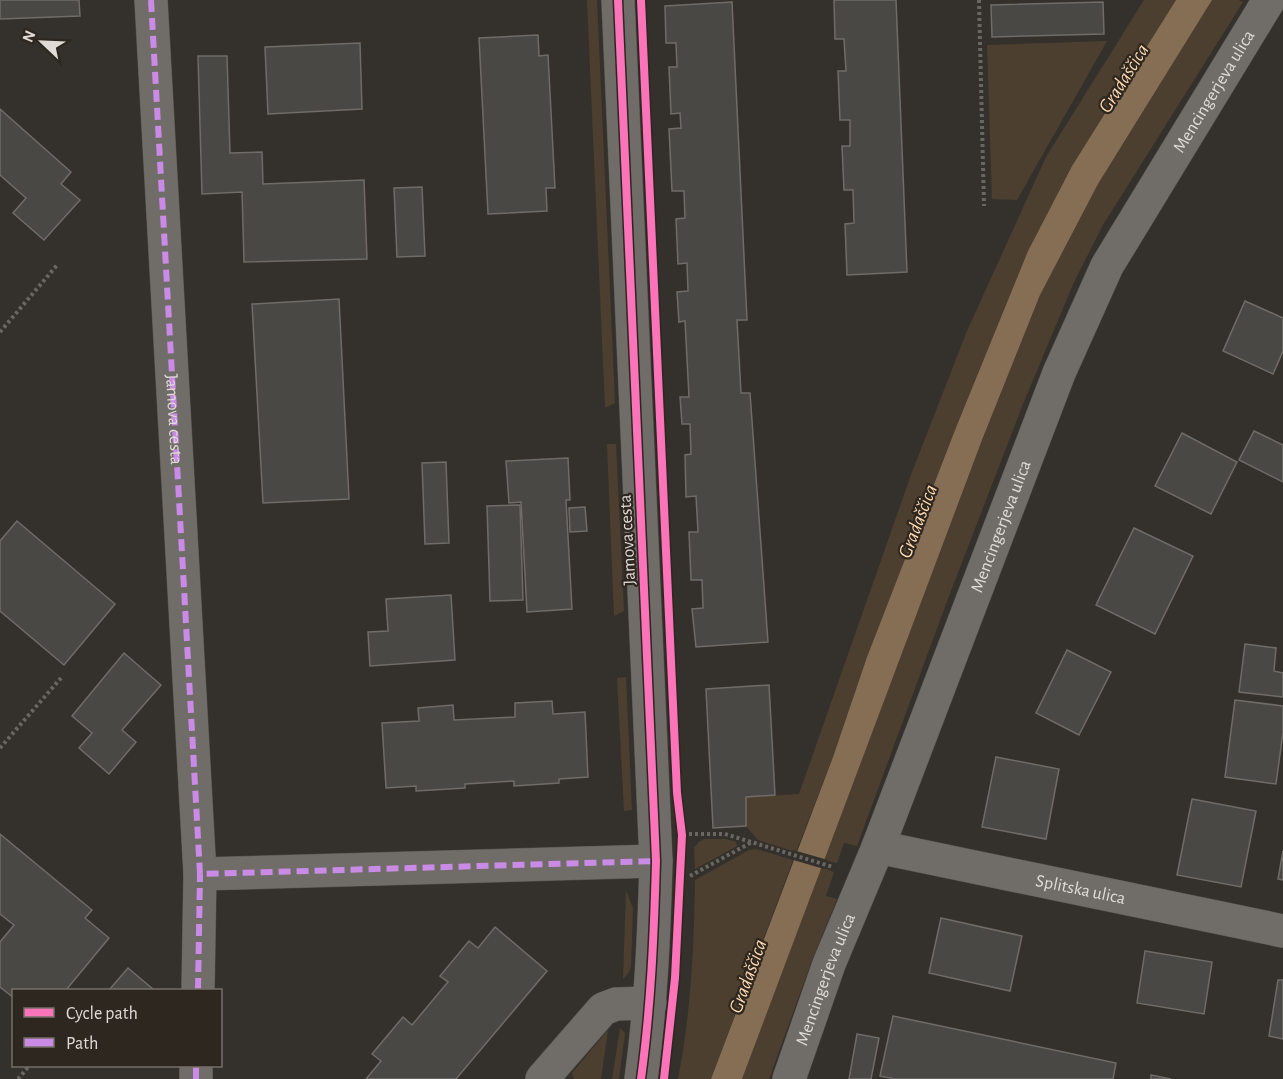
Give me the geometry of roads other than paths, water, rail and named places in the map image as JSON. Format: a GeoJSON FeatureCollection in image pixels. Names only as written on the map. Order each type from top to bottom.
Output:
{"type":"FeatureCollection","features":[{"type":"Feature","properties":{"kind":"street","name":"Jamova cesta"},"geometry":{"type":"LineString","coordinates":[[151,0],[200,874],[198,989]]}},
{"type":"Feature","properties":{"kind":"street","name":"Jamova cesta"},"geometry":{"type":"LineString","coordinates":[[618,0],[656,861],[650,1003],[641,1079]]}},
{"type":"Feature","properties":{"kind":"street","name":"Mencingerjeva ulica"},"geometry":{"type":"LineString","coordinates":[[789,1079],[830,964],[878,847],[1059,373],[1107,266],[1269,0]]}},
{"type":"Feature","properties":{"kind":"street","name":"Splitska ulica"},"geometry":{"type":"LineString","coordinates":[[878,847],[1283,931]]}},
{"type":"Feature","properties":{"kind":"street"},"geometry":{"type":"LineString","coordinates":[[200,874],[656,861]]}},
{"type":"Feature","properties":{"kind":"street"},"geometry":{"type":"LineString","coordinates":[[542,1079],[603,1009],[616,1004],[650,1003]]}},
{"type":"Feature","properties":{"kind":"water label","name":"Gradaščica"},"geometry":{"type":"Point","coordinates":[1123,78]}},
{"type":"Feature","properties":{"kind":"water label","name":"Gradaščica"},"geometry":{"type":"Point","coordinates":[917,521]}},
{"type":"Feature","properties":{"kind":"water label","name":"Gradaščica"},"geometry":{"type":"Point","coordinates":[747,976]}}]}
